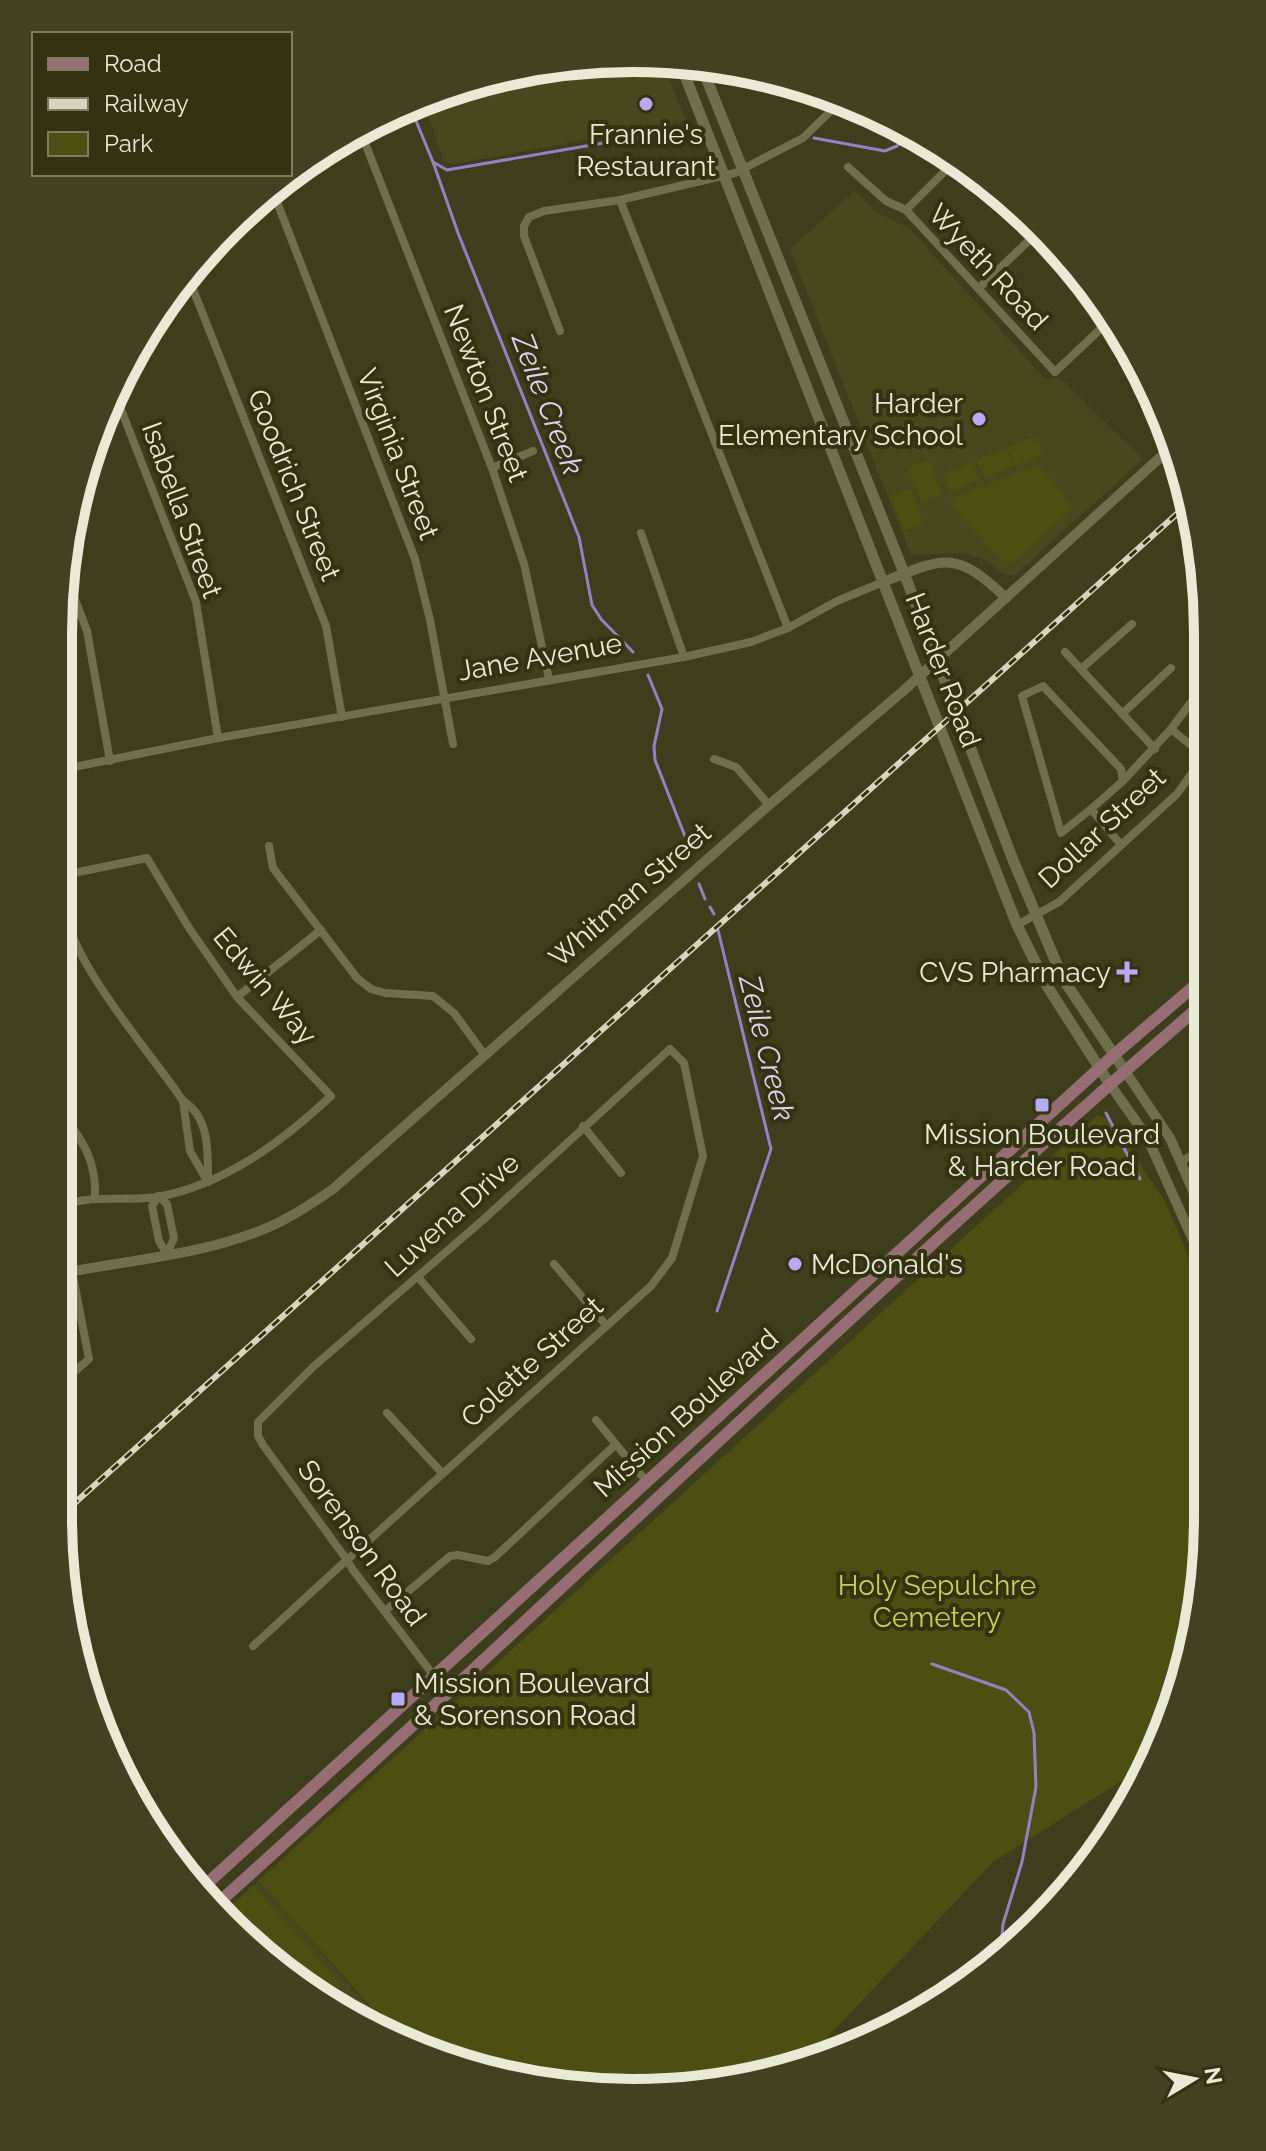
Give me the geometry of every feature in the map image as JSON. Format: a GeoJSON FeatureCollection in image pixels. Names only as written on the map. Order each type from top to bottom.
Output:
{"type":"FeatureCollection","features":[{"type":"Feature","properties":{"kind":"main road","name":"Harder Road"},"geometry":{"type":"LineString","coordinates":[[685,75],[1017,925],[1047,986],[1109,1083]]}},
{"type":"Feature","properties":{"kind":"main road","name":"Harder Road"},"geometry":{"type":"LineString","coordinates":[[706,77],[904,573],[996,820],[1063,979],[1125,1071]]}},
{"type":"Feature","properties":{"kind":"main road","name":"Mission Boulevard"},"geometry":{"type":"LineString","coordinates":[[207,1883],[1115,1054],[1194,986]]}},
{"type":"Feature","properties":{"kind":"main road","name":"Mission Boulevard"},"geometry":{"type":"LineString","coordinates":[[222,1900],[831,1337],[1109,1083],[1194,1011]]}},
{"type":"Feature","properties":{"kind":"main road"},"geometry":{"type":"LineString","coordinates":[[831,1337],[840,1316],[867,1291],[868,1281]]}},
{"type":"Feature","properties":{"kind":"main road"},"geometry":{"type":"LineString","coordinates":[[211,1888],[212,1879]]}},
{"type":"Feature","properties":{"kind":"street"},"geometry":{"type":"LineString","coordinates":[[560,331],[531,256],[524,226],[529,217],[544,211],[620,200],[725,177],[803,138],[832,109]]}},
{"type":"Feature","properties":{"kind":"street","name":"Newton Street"},"geometry":{"type":"LineString","coordinates":[[364,141],[492,468],[524,564],[549,679]]}},
{"type":"Feature","properties":{"kind":"street","name":"Wyeth Road"},"geometry":{"type":"LineString","coordinates":[[848,167],[886,201],[906,210],[1055,372],[1103,327]]}},
{"type":"Feature","properties":{"kind":"street"},"geometry":{"type":"LineString","coordinates":[[906,210],[947,169]]}},
{"type":"Feature","properties":{"kind":"street","name":"Virginia Street"},"geometry":{"type":"LineString","coordinates":[[276,200],[415,559],[453,744]]}},
{"type":"Feature","properties":{"kind":"street"},"geometry":{"type":"LineString","coordinates":[[620,200],[788,628]]}},
{"type":"Feature","properties":{"kind":"street"},"geometry":{"type":"LineString","coordinates":[[979,288],[1032,238]]}},
{"type":"Feature","properties":{"kind":"street","name":"Goodrich Street"},"geometry":{"type":"LineString","coordinates":[[192,286],[326,626],[342,717]]}},
{"type":"Feature","properties":{"kind":"street","name":"Isabella Street"},"geometry":{"type":"LineString","coordinates":[[120,407],[196,602],[218,738]]}},
{"type":"Feature","properties":{"kind":"street"},"geometry":{"type":"LineString","coordinates":[[492,468],[533,451]]}},
{"type":"Feature","properties":{"kind":"street","name":"Whitman Street"},"geometry":{"type":"LineString","coordinates":[[72,1271],[167,1254],[247,1235],[312,1204],[353,1173],[484,1054],[902,692],[1164,454]]}},
{"type":"Feature","properties":{"kind":"street"},"geometry":{"type":"LineString","coordinates":[[641,533],[684,657]]}},
{"type":"Feature","properties":{"kind":"street","name":"Jane Avenue"},"geometry":{"type":"LineString","coordinates":[[72,768],[218,738],[684,657],[751,642],[788,628],[837,601],[936,563],[957,563],[981,574],[1006,598]]}},
{"type":"Feature","properties":{"kind":"street"},"geometry":{"type":"LineString","coordinates":[[73,594],[87,631],[110,761]]}},
{"type":"Feature","properties":{"kind":"street"},"geometry":{"type":"LineString","coordinates":[[1081,669],[1132,624]]}},
{"type":"Feature","properties":{"kind":"street"},"geometry":{"type":"LineString","coordinates":[[1065,652],[1155,749]]}},
{"type":"Feature","properties":{"kind":"street"},"geometry":{"type":"LineString","coordinates":[[1122,714],[1171,668]]}},
{"type":"Feature","properties":{"kind":"street"},"geometry":{"type":"LineString","coordinates":[[1123,781],[1121,769],[1043,686],[1022,696],[1061,833],[1123,781],[1155,749],[1194,698]]}},
{"type":"Feature","properties":{"kind":"street"},"geometry":{"type":"LineString","coordinates":[[1171,729],[1194,745]]}},
{"type":"Feature","properties":{"kind":"street"},"geometry":{"type":"LineString","coordinates":[[714,759],[736,767],[769,805]]}},
{"type":"Feature","properties":{"kind":"street","name":"Dollar Street"},"geometry":{"type":"LineString","coordinates":[[1017,925],[1059,902],[1177,794],[1194,771]]}},
{"type":"Feature","properties":{"kind":"street"},"geometry":{"type":"LineString","coordinates":[[1091,809],[1121,845]]}},
{"type":"Feature","properties":{"kind":"street"},"geometry":{"type":"LineString","coordinates":[[269,846],[273,868],[357,978],[371,989],[433,996],[454,1013],[484,1054]]}},
{"type":"Feature","properties":{"kind":"street","name":"Edwin Way"},"geometry":{"type":"LineString","coordinates":[[72,873],[147,858],[189,928],[237,997],[331,1096],[286,1137],[208,1182]]}},
{"type":"Feature","properties":{"kind":"street"},"geometry":{"type":"LineString","coordinates":[[237,997],[321,930]]}},
{"type":"Feature","properties":{"kind":"street"},"geometry":{"type":"LineString","coordinates":[[72,935],[95,977],[183,1101],[196,1109],[201,1119],[208,1157],[208,1182]]}},
{"type":"Feature","properties":{"kind":"street","name":"Luvena Drive"},"geometry":{"type":"LineString","coordinates":[[263,1414],[670,1049]]}},
{"type":"Feature","properties":{"kind":"street","name":"Colette Street"},"geometry":{"type":"LineString","coordinates":[[253,1646],[651,1286],[672,1258],[701,1166],[702,1146],[684,1063],[670,1049]]}},
{"type":"Feature","properties":{"kind":"street","name":"Harder Road"},"geometry":{"type":"LineString","coordinates":[[1125,1071],[1165,1131],[1194,1194]]}},
{"type":"Feature","properties":{"kind":"street","name":"Harder Road"},"geometry":{"type":"LineString","coordinates":[[1109,1083],[1147,1137],[1194,1242]]}},
{"type":"Feature","properties":{"kind":"street"},"geometry":{"type":"LineString","coordinates":[[183,1101],[190,1151],[208,1182]]}},
{"type":"Feature","properties":{"kind":"street"},"geometry":{"type":"LineString","coordinates":[[583,1126],[621,1173]]}},
{"type":"Feature","properties":{"kind":"street"},"geometry":{"type":"LineString","coordinates":[[72,1127],[86,1147],[96,1180],[95,1199]]}},
{"type":"Feature","properties":{"kind":"street"},"geometry":{"type":"LineString","coordinates":[[1180,1162],[1194,1154]]}},
{"type":"Feature","properties":{"kind":"street"},"geometry":{"type":"LineString","coordinates":[[72,1202],[158,1196],[208,1182]]}},
{"type":"Feature","properties":{"kind":"street"},"geometry":{"type":"LineString","coordinates":[[158,1196],[167,1204],[174,1238],[167,1254]]}},
{"type":"Feature","properties":{"kind":"street"},"geometry":{"type":"LineString","coordinates":[[158,1196],[152,1206],[159,1241],[167,1254]]}},
{"type":"Feature","properties":{"kind":"street"},"geometry":{"type":"LineString","coordinates":[[554,1264],[606,1325]]}},
{"type":"Feature","properties":{"kind":"street"},"geometry":{"type":"LineString","coordinates":[[72,1271],[89,1359],[72,1374]]}},
{"type":"Feature","properties":{"kind":"street"},"geometry":{"type":"LineString","coordinates":[[418,1277],[471,1339]]}},
{"type":"Feature","properties":{"kind":"street"},"geometry":{"type":"LineString","coordinates":[[387,1413],[442,1473]]}},
{"type":"Feature","properties":{"kind":"street","name":"Sorenson Road"},"geometry":{"type":"LineString","coordinates":[[263,1414],[258,1422],[258,1436],[447,1693]]}},
{"type":"Feature","properties":{"kind":"street"},"geometry":{"type":"LineString","coordinates":[[596,1420],[647,1482]]}},
{"type":"Feature","properties":{"kind":"street"},"geometry":{"type":"LineString","coordinates":[[385,1611],[450,1556],[488,1561],[495,1557],[615,1445]]}},
{"type":"Feature","properties":{"kind":"shaded area"},"geometry":{"type":"Polygon","coordinates":[[[596,73],[667,73],[686,121],[455,164],[444,162],[427,112],[488,91],[524,83],[596,73]]]}},
{"type":"Feature","properties":{"kind":"shaded area","name":"Harder Elementary School"},"geometry":{"type":"Polygon","coordinates":[[[854,191],[878,213],[910,229],[1045,379],[1059,377],[1143,459],[1015,575],[1004,575],[987,561],[966,553],[917,555],[911,553],[907,545],[790,249],[854,191]]]}},
{"type":"Feature","properties":{"kind":"shaded area"},"geometry":{"type":"Polygon","coordinates":[[[258,1881],[379,2018],[352,2004],[291,1963],[229,1907],[258,1881]]]}},
{"type":"Feature","properties":{"kind":"green space"},"geometry":{"type":"Polygon","coordinates":[[[1036,436],[1044,454],[1015,466],[1007,447],[1036,436]]]}},
{"type":"Feature","properties":{"kind":"green space"},"geometry":{"type":"Polygon","coordinates":[[[1006,448],[1014,466],[985,478],[977,460],[1006,448]]]}},
{"type":"Feature","properties":{"kind":"green space"},"geometry":{"type":"Polygon","coordinates":[[[929,459],[942,494],[922,502],[908,467],[929,459]]]}},
{"type":"Feature","properties":{"kind":"green space"},"geometry":{"type":"Polygon","coordinates":[[[972,462],[980,480],[951,492],[943,474],[972,462]]]}},
{"type":"Feature","properties":{"kind":"green space"},"geometry":{"type":"Polygon","coordinates":[[[1038,465],[1073,507],[1015,561],[1001,561],[950,503],[952,498],[1038,465]]]}},
{"type":"Feature","properties":{"kind":"green space"},"geometry":{"type":"Polygon","coordinates":[[[911,488],[924,523],[904,531],[890,496],[911,488]]]}},
{"type":"Feature","properties":{"kind":"green space","name":"Holy Sepulchre Cemetery"},"geometry":{"type":"Polygon","coordinates":[[[1098,1115],[1111,1121],[1165,1201],[1194,1270],[1194,1518],[1189,1591],[1175,1663],[1151,1733],[1131,1775],[993,1862],[818,2047],[778,2060],[706,2074],[633,2079],[560,2074],[488,2060],[418,2036],[382,2019],[258,1881],[1098,1115]]]}},
{"type":"Feature","properties":{"kind":"green space"},"geometry":{"type":"Polygon","coordinates":[[[253,1885],[339,1982],[338,1995],[291,1963],[229,1907],[253,1885]]]}},
{"type":"Feature","properties":{"kind":"waterway","name":"Zeile Creek"},"geometry":{"type":"LineString","coordinates":[[414,117],[433,162],[447,170],[690,128]]}},
{"type":"Feature","properties":{"kind":"waterway"},"geometry":{"type":"LineString","coordinates":[[814,138],[885,151],[902,141]]}},
{"type":"Feature","properties":{"kind":"waterway","name":"Zeile Creek"},"geometry":{"type":"LineString","coordinates":[[433,162],[458,233],[579,537],[592,605],[601,619],[633,652]]}},
{"type":"Feature","properties":{"kind":"waterway","name":"Zeile Creek"},"geometry":{"type":"LineString","coordinates":[[648,675],[662,709],[654,746],[655,760],[692,854]]}},
{"type":"Feature","properties":{"kind":"waterway","name":"Zeile Creek"},"geometry":{"type":"LineString","coordinates":[[699,884],[705,899]]}},
{"type":"Feature","properties":{"kind":"waterway","name":"Zeile Creek"},"geometry":{"type":"LineString","coordinates":[[710,907],[714,914]]}},
{"type":"Feature","properties":{"kind":"waterway","name":"Zeile Creek"},"geometry":{"type":"LineString","coordinates":[[717,1311],[771,1149],[718,930]]}},
{"type":"Feature","properties":{"kind":"waterway"},"geometry":{"type":"LineString","coordinates":[[1106,1113],[1140,1179]]}},
{"type":"Feature","properties":{"kind":"waterway","name":"Zeile Creek"},"geometry":{"type":"LineString","coordinates":[[932,1664],[1006,1690],[1029,1712],[1034,1733],[1036,1787],[1022,1862],[1003,1924],[1004,1940]]}},
{"type":"Feature","properties":{"kind":"railway"},"geometry":{"type":"LineString","coordinates":[[72,1505],[1180,511]]}},
{"type":"Feature","properties":{"kind":"place","name":"Frannie's Restaurant"},"geometry":{"type":"Point","coordinates":[646,104]}},
{"type":"Feature","properties":{"kind":"place","name":"Harder Elementary School"},"geometry":{"type":"Point","coordinates":[979,419]}},
{"type":"Feature","properties":{"kind":"place","name":"CVS Pharmacy"},"geometry":{"type":"Point","coordinates":[1127,972]}},
{"type":"Feature","properties":{"kind":"place","name":"Mission Boulevard & Harder Road"},"geometry":{"type":"Point","coordinates":[1042,1105]}},
{"type":"Feature","properties":{"kind":"place","name":"McDonald's"},"geometry":{"type":"Point","coordinates":[795,1264]}},
{"type":"Feature","properties":{"kind":"place","name":"Mission Boulevard & Sorenson Road"},"geometry":{"type":"Point","coordinates":[398,1699]}}]}
